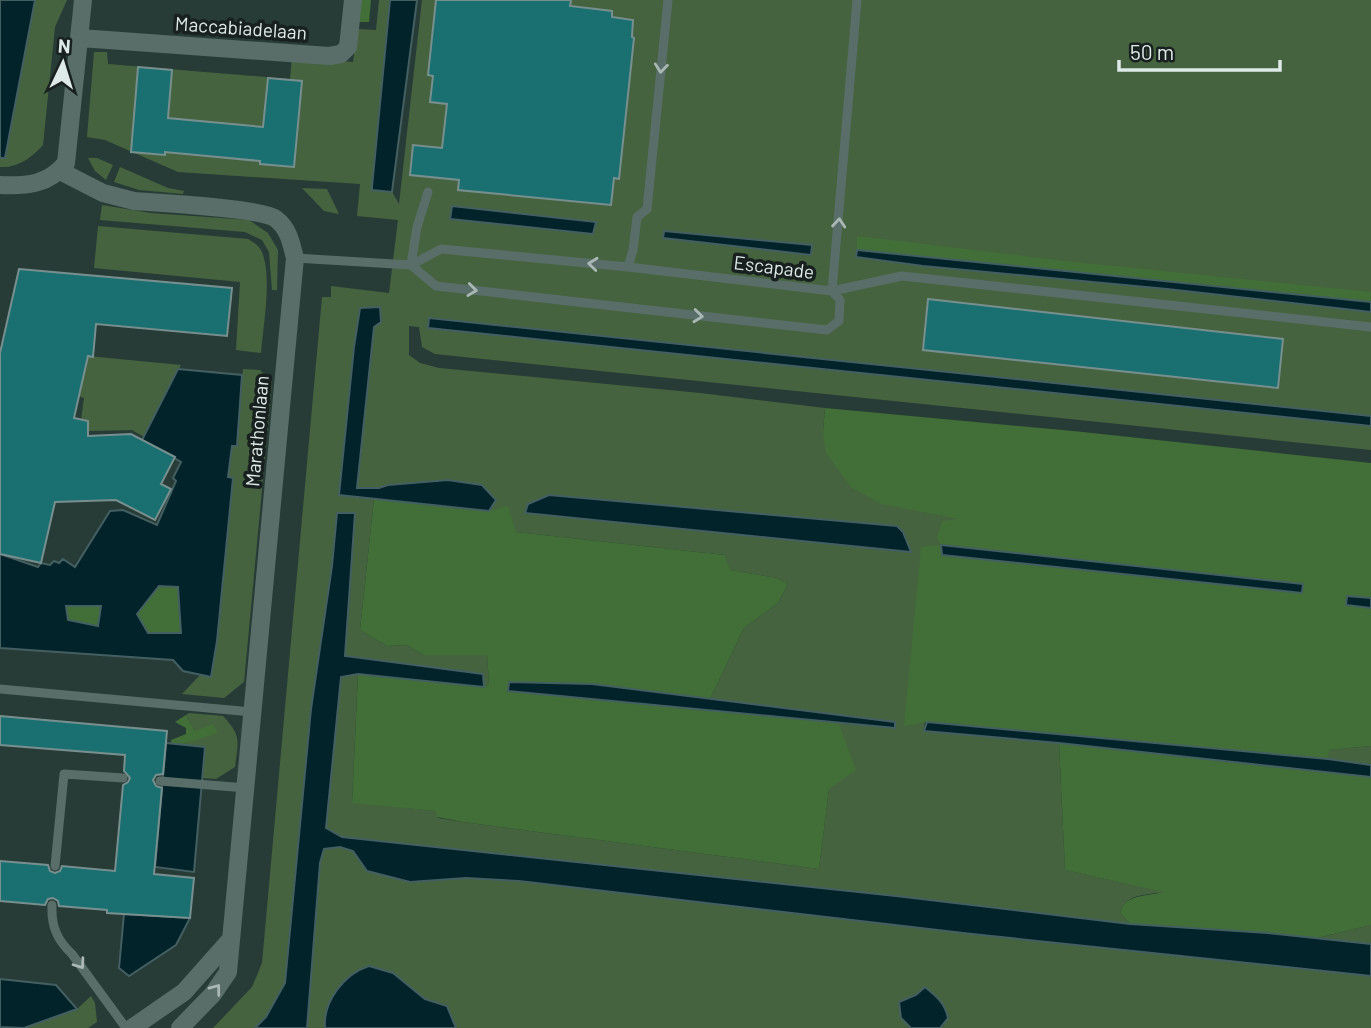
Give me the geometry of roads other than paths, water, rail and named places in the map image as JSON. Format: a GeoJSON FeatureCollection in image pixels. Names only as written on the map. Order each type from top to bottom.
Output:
{"type":"FeatureCollection","features":[{"type":"Feature","properties":{"kind":"street"},"geometry":{"type":"LineString","coordinates":[[0,186],[42,183],[60,171],[66,163],[83,0]]}},
{"type":"Feature","properties":{"kind":"street","name":"Maccabiadelaan"},"geometry":{"type":"LineString","coordinates":[[80,38],[329,56],[341,54],[348,47],[353,0]]}},
{"type":"Feature","properties":{"kind":"street","name":"Marathonlaan"},"geometry":{"type":"LineString","coordinates":[[60,171],[115,197],[248,211],[274,217],[288,231],[295,258],[228,972],[213,994],[180,1028]]}},
{"type":"Feature","properties":{"kind":"street"},"geometry":{"type":"LineString","coordinates":[[132,1028],[184,992],[231,939]]}},
{"type":"Feature","properties":{"kind":"lane"},"geometry":{"type":"LineString","coordinates":[[628,267],[637,217],[647,209],[668,0]]}},
{"type":"Feature","properties":{"kind":"lane"},"geometry":{"type":"LineString","coordinates":[[857,0],[832,291],[902,276],[1371,327]]}},
{"type":"Feature","properties":{"kind":"lane"},"geometry":{"type":"LineString","coordinates":[[295,258],[411,265],[417,227],[428,192]]}},
{"type":"Feature","properties":{"kind":"lane","name":"Escapade"},"geometry":{"type":"LineString","coordinates":[[441,249],[628,267],[832,291],[841,300],[839,321],[827,330],[436,286],[411,265],[441,249]]}},
{"type":"Feature","properties":{"kind":"lane"},"geometry":{"type":"LineString","coordinates":[[0,688],[252,712]]}},
{"type":"Feature","properties":{"kind":"lane"},"geometry":{"type":"LineString","coordinates":[[55,866],[64,774],[123,778]]}},
{"type":"Feature","properties":{"kind":"lane"},"geometry":{"type":"LineString","coordinates":[[160,781],[246,788]]}},
{"type":"Feature","properties":{"kind":"lane"},"geometry":{"type":"LineString","coordinates":[[51,905],[55,933],[126,1028]]}},
{"type":"Feature","properties":{"kind":"water"},"geometry":{"type":"Polygon","coordinates":[[[0,0],[35,0],[5,158],[0,158],[0,0]]]}},
{"type":"Feature","properties":{"kind":"water"},"geometry":{"type":"Polygon","coordinates":[[[390,0],[417,0],[392,192],[372,190],[390,0]]]}},
{"type":"Feature","properties":{"kind":"water"},"geometry":{"type":"Polygon","coordinates":[[[452,206],[596,222],[593,234],[450,219],[452,206]]]}},
{"type":"Feature","properties":{"kind":"water"},"geometry":{"type":"Polygon","coordinates":[[[664,231],[812,245],[811,255],[663,238],[664,231]]]}},
{"type":"Feature","properties":{"kind":"water"},"geometry":{"type":"Polygon","coordinates":[[[857,250],[1371,302],[1371,312],[923,266],[856,257],[857,250]]]}},
{"type":"Feature","properties":{"kind":"water"},"geometry":{"type":"Polygon","coordinates":[[[380,307],[381,322],[374,327],[357,488],[448,480],[482,485],[496,500],[489,511],[339,495],[360,308],[380,307]]]}},
{"type":"Feature","properties":{"kind":"water"},"geometry":{"type":"Polygon","coordinates":[[[429,318],[1371,416],[1371,426],[428,328],[429,318]]]}},
{"type":"Feature","properties":{"kind":"water"},"geometry":{"type":"Polygon","coordinates":[[[178,369],[242,375],[237,446],[232,446],[228,477],[233,478],[211,677],[183,671],[173,660],[0,648],[0,554],[38,567],[41,563],[50,565],[63,559],[75,567],[110,511],[123,510],[157,525],[181,462],[142,440],[178,369]],[[159,586],[137,614],[148,633],[181,633],[178,587],[159,586]],[[66,606],[68,620],[98,626],[101,606],[66,606]]]}},
{"type":"Feature","properties":{"kind":"water"},"geometry":{"type":"Polygon","coordinates":[[[549,495],[897,526],[903,532],[911,552],[525,513],[528,504],[549,495]]]}},
{"type":"Feature","properties":{"kind":"water"},"geometry":{"type":"Polygon","coordinates":[[[337,513],[355,513],[345,656],[483,674],[484,687],[358,674],[341,677],[326,828],[342,837],[896,896],[1130,924],[1268,933],[1371,944],[1371,976],[972,934],[519,881],[466,878],[410,882],[367,871],[353,851],[340,847],[324,849],[320,863],[307,1028],[255,1028],[266,1017],[285,983],[311,709],[337,513]]]}},
{"type":"Feature","properties":{"kind":"water"},"geometry":{"type":"Polygon","coordinates":[[[941,545],[1303,584],[1302,593],[942,555],[941,545]]]}},
{"type":"Feature","properties":{"kind":"water"},"geometry":{"type":"Polygon","coordinates":[[[1347,596],[1371,598],[1371,608],[1346,605],[1347,596]]]}},
{"type":"Feature","properties":{"kind":"water"},"geometry":{"type":"Polygon","coordinates":[[[509,682],[592,684],[895,722],[895,728],[508,691],[509,682]]]}},
{"type":"Feature","properties":{"kind":"water"},"geometry":{"type":"Polygon","coordinates":[[[927,722],[1328,759],[1371,765],[1371,777],[924,731],[927,722]]]}},
{"type":"Feature","properties":{"kind":"water"},"geometry":{"type":"Polygon","coordinates":[[[166,743],[205,747],[194,872],[155,867],[166,743]]]}},
{"type":"Feature","properties":{"kind":"water"},"geometry":{"type":"Polygon","coordinates":[[[124,914],[190,918],[176,945],[129,976],[119,968],[124,914]]]}},
{"type":"Feature","properties":{"kind":"water"},"geometry":{"type":"Polygon","coordinates":[[[369,966],[393,973],[425,999],[447,1006],[456,1028],[325,1028],[328,1008],[337,990],[351,975],[369,966]]]}},
{"type":"Feature","properties":{"kind":"water"},"geometry":{"type":"Polygon","coordinates":[[[0,979],[56,985],[77,1009],[24,1028],[0,1027],[0,979]]]}},
{"type":"Feature","properties":{"kind":"water"},"geometry":{"type":"Polygon","coordinates":[[[925,987],[940,1000],[947,1013],[948,1018],[940,1028],[911,1028],[901,1018],[899,1002],[916,995],[925,987]]]}}]}
